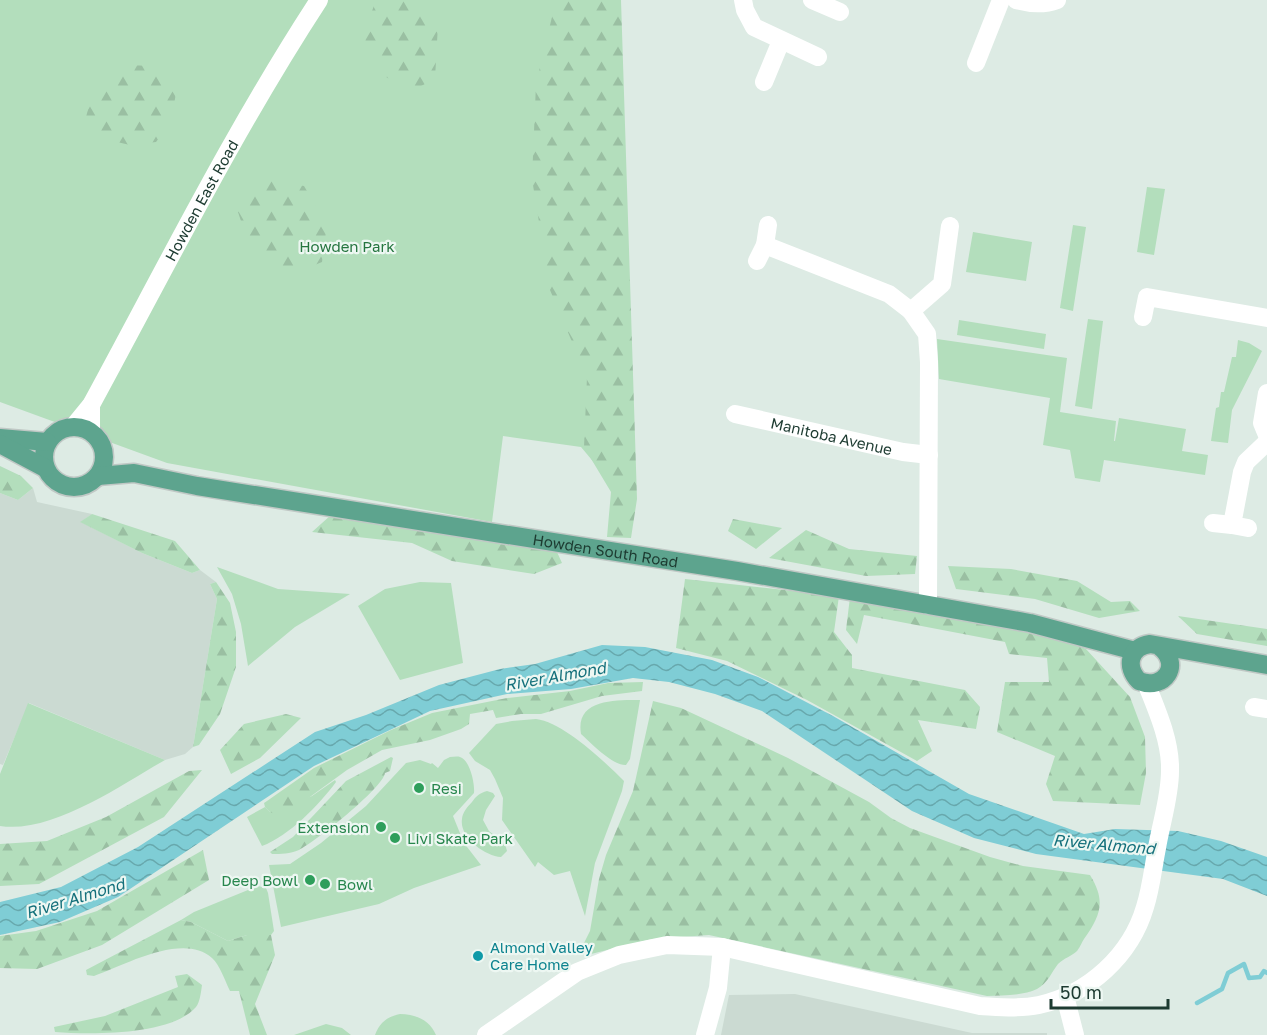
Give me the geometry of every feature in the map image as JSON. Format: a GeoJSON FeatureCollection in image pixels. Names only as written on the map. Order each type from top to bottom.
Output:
{"type":"FeatureCollection","features":[{"type":"Feature","properties":{"kind":"main road"},"geometry":{"type":"LineString","coordinates":[[45,468],[44,450],[47,442],[58,431],[73,427],[91,432]]}},
{"type":"Feature","properties":{"kind":"main road","name":"Howden South Road"},"geometry":{"type":"LineString","coordinates":[[91,432],[97,437],[104,453],[135,473]]}},
{"type":"Feature","properties":{"kind":"main road"},"geometry":{"type":"LineString","coordinates":[[0,438],[47,442]]}},
{"type":"Feature","properties":{"kind":"main road","name":"Howden South Road"},"geometry":{"type":"LineString","coordinates":[[0,444],[45,468],[56,481],[72,487],[90,483],[98,476],[135,473],[197,486],[737,571],[1030,623],[1135,651]]}},
{"type":"Feature","properties":{"kind":"main road"},"geometry":{"type":"LineString","coordinates":[[98,476],[103,465],[104,453]]}},
{"type":"Feature","properties":{"kind":"main road","name":"Howden South Road"},"geometry":{"type":"LineString","coordinates":[[1076,635],[1131,669]]}},
{"type":"Feature","properties":{"kind":"main road"},"geometry":{"type":"LineString","coordinates":[[1211,655],[1159,677],[1134,675],[1131,669],[1131,659],[1135,651],[1139,647],[1150,644],[1267,665]]}},
{"type":"Feature","properties":{"kind":"main road"},"geometry":{"type":"LineString","coordinates":[[1159,677],[1168,656],[1160,646]]}},
{"type":"Feature","properties":{"kind":"street","name":"Howden East Road"},"geometry":{"type":"LineString","coordinates":[[73,427],[91,405],[231,146],[319,0]]}},
{"type":"Feature","properties":{"kind":"street"},"geometry":{"type":"LineString","coordinates":[[743,0],[753,27],[818,57]]}},
{"type":"Feature","properties":{"kind":"street"},"geometry":{"type":"LineString","coordinates":[[812,0],[840,12]]}},
{"type":"Feature","properties":{"kind":"street"},"geometry":{"type":"LineString","coordinates":[[976,63],[1001,0]]}},
{"type":"Feature","properties":{"kind":"street"},"geometry":{"type":"LineString","coordinates":[[1016,0],[1038,3],[1057,0]]}},
{"type":"Feature","properties":{"kind":"street"},"geometry":{"type":"LineString","coordinates":[[764,82],[781,41]]}},
{"type":"Feature","properties":{"kind":"street"},"geometry":{"type":"LineString","coordinates":[[768,225],[761,253],[889,294],[911,311],[927,334],[929,362],[928,605]]}},
{"type":"Feature","properties":{"kind":"street"},"geometry":{"type":"LineString","coordinates":[[911,311],[942,284],[939,256],[950,226]]}},
{"type":"Feature","properties":{"kind":"street"},"geometry":{"type":"LineString","coordinates":[[1143,317],[1148,288],[1267,318]]}},
{"type":"Feature","properties":{"kind":"street"},"geometry":{"type":"LineString","coordinates":[[1267,393],[1262,423],[1267,435]]}},
{"type":"Feature","properties":{"kind":"street","name":"Howden East Road"},"geometry":{"type":"LineString","coordinates":[[91,405],[91,432]]}},
{"type":"Feature","properties":{"kind":"street","name":"Manitoba Avenue"},"geometry":{"type":"LineString","coordinates":[[735,414],[903,452],[929,455]]}},
{"type":"Feature","properties":{"kind":"street"},"geometry":{"type":"LineString","coordinates":[[1213,523],[1240,526],[1242,472],[1246,462],[1267,442]]}},
{"type":"Feature","properties":{"kind":"street"},"geometry":{"type":"LineString","coordinates":[[486,1035],[577,972],[619,955],[666,945],[722,947],[980,1006],[1012,1008],[1030,1006],[1065,996],[1085,986],[1106,970],[1120,954],[1133,937],[1145,908],[1169,782],[1169,759],[1163,729],[1159,677]]}},
{"type":"Feature","properties":{"kind":"street"},"geometry":{"type":"LineString","coordinates":[[705,1035],[718,988],[722,947]]}},
{"type":"Feature","properties":{"kind":"street"},"geometry":{"type":"LineString","coordinates":[[1065,996],[1075,1035]]}},
{"type":"Feature","properties":{"kind":"shaded area"},"geometry":{"type":"Polygon","coordinates":[[[33,488],[37,502],[92,514],[81,522],[142,553],[192,573],[200,570],[216,582],[210,584],[217,599],[193,747],[185,754],[165,760],[29,703],[3,765],[0,764],[0,493],[18,500],[33,488]]]}},
{"type":"Feature","properties":{"kind":"shaded area"},"geometry":{"type":"Polygon","coordinates":[[[795,994],[972,1033],[1047,1033],[1047,1035],[721,1035],[729,995],[795,994]]]}},
{"type":"Feature","properties":{"kind":"green space","name":"Howden Park"},"geometry":{"type":"Polygon","coordinates":[[[0,0],[607,0],[622,496],[581,447],[503,436],[492,522],[167,463],[0,402],[0,0]]]}},
{"type":"Feature","properties":{"kind":"green space"},"geometry":{"type":"Polygon","coordinates":[[[376,0],[421,0],[438,24],[435,79],[409,92],[383,75],[363,36],[376,0]]]}},
{"type":"Feature","properties":{"kind":"green space"},"geometry":{"type":"Polygon","coordinates":[[[556,0],[621,0],[637,499],[631,538],[607,537],[611,492],[584,447],[587,377],[550,290],[532,179],[536,84],[556,0]]]}},
{"type":"Feature","properties":{"kind":"green space"},"geometry":{"type":"Polygon","coordinates":[[[120,65],[158,66],[176,93],[171,122],[156,142],[130,145],[104,139],[85,121],[93,90],[120,65]]]}},
{"type":"Feature","properties":{"kind":"green space"},"geometry":{"type":"Polygon","coordinates":[[[264,179],[304,186],[327,225],[322,262],[295,273],[251,251],[236,206],[264,179]]]}},
{"type":"Feature","properties":{"kind":"green space"},"geometry":{"type":"Polygon","coordinates":[[[1147,187],[1165,189],[1154,255],[1137,252],[1147,187]]]}},
{"type":"Feature","properties":{"kind":"green space"},"geometry":{"type":"Polygon","coordinates":[[[1073,225],[1086,227],[1073,311],[1060,308],[1073,225]]]}},
{"type":"Feature","properties":{"kind":"green space"},"geometry":{"type":"Polygon","coordinates":[[[973,232],[1032,242],[1026,281],[966,272],[973,232]]]}},
{"type":"Feature","properties":{"kind":"green space"},"geometry":{"type":"Polygon","coordinates":[[[1088,319],[1103,321],[1092,409],[1075,406],[1088,319]]]}},
{"type":"Feature","properties":{"kind":"green space"},"geometry":{"type":"Polygon","coordinates":[[[959,320],[1046,334],[1044,349],[957,335],[959,320]]]}},
{"type":"Feature","properties":{"kind":"green space"},"geometry":{"type":"Polygon","coordinates":[[[937,339],[1067,358],[1060,412],[1116,421],[1114,441],[1119,418],[1186,429],[1182,451],[1208,455],[1205,475],[1104,460],[1100,482],[1075,478],[1070,450],[1043,445],[1050,398],[939,379],[937,339]]]}},
{"type":"Feature","properties":{"kind":"green space"},"geometry":{"type":"Polygon","coordinates":[[[1238,340],[1249,343],[1262,351],[1232,410],[1228,443],[1211,441],[1216,408],[1219,407],[1221,392],[1224,392],[1232,357],[1236,357],[1238,340]]]}},
{"type":"Feature","properties":{"kind":"green space"},"geometry":{"type":"Polygon","coordinates":[[[0,466],[21,476],[33,488],[18,500],[0,493],[0,466]]]}},
{"type":"Feature","properties":{"kind":"green space"},"geometry":{"type":"Polygon","coordinates":[[[92,514],[175,541],[200,570],[192,573],[142,553],[80,522],[92,514]]]}},
{"type":"Feature","properties":{"kind":"green space"},"geometry":{"type":"Polygon","coordinates":[[[331,515],[557,552],[562,563],[534,574],[452,561],[412,543],[312,532],[331,515]]]}},
{"type":"Feature","properties":{"kind":"green space"},"geometry":{"type":"Polygon","coordinates":[[[733,519],[782,528],[756,549],[728,531],[733,519]]]}},
{"type":"Feature","properties":{"kind":"green space"},"geometry":{"type":"Polygon","coordinates":[[[806,530],[849,549],[917,556],[915,574],[866,576],[769,558],[806,530]]]}},
{"type":"Feature","properties":{"kind":"green space"},"geometry":{"type":"Polygon","coordinates":[[[948,566],[1011,569],[1077,581],[1111,602],[1130,601],[1140,611],[1099,618],[1035,599],[956,589],[948,566]]]}},
{"type":"Feature","properties":{"kind":"green space"},"geometry":{"type":"Polygon","coordinates":[[[217,567],[278,589],[350,594],[295,627],[248,666],[241,624],[232,594],[217,567]]]}},
{"type":"Feature","properties":{"kind":"green space"},"geometry":{"type":"Polygon","coordinates":[[[685,579],[839,596],[834,632],[852,655],[852,668],[965,690],[980,707],[976,729],[918,720],[932,751],[917,761],[807,700],[727,661],[676,648],[685,579]]]}},
{"type":"Feature","properties":{"kind":"green space"},"geometry":{"type":"Polygon","coordinates":[[[216,582],[230,603],[236,632],[236,667],[220,714],[199,745],[193,747],[217,599],[210,584],[216,582]]]}},
{"type":"Feature","properties":{"kind":"green space"},"geometry":{"type":"Polygon","coordinates":[[[420,582],[451,583],[463,663],[400,680],[358,606],[385,589],[420,582]]]}},
{"type":"Feature","properties":{"kind":"green space"},"geometry":{"type":"Polygon","coordinates":[[[850,597],[1044,632],[1086,649],[1130,697],[1145,737],[1146,773],[1140,805],[1053,801],[1046,784],[1055,756],[997,732],[1005,682],[1049,682],[1047,658],[1009,654],[1005,642],[864,615],[857,644],[846,630],[850,597]]]}},
{"type":"Feature","properties":{"kind":"green space"},"geometry":{"type":"Polygon","coordinates":[[[1178,616],[1267,629],[1267,646],[1197,634],[1178,616]]]}},
{"type":"Feature","properties":{"kind":"green space"},"geometry":{"type":"Polygon","coordinates":[[[643,682],[642,691],[602,696],[541,714],[496,718],[493,710],[470,714],[469,724],[461,729],[430,740],[382,750],[347,770],[292,810],[280,816],[265,807],[264,803],[314,768],[391,730],[432,713],[507,698],[570,691],[608,683],[643,682]]]}},
{"type":"Feature","properties":{"kind":"green space"},"geometry":{"type":"Polygon","coordinates":[[[619,700],[640,700],[630,759],[626,765],[609,758],[581,734],[581,722],[584,714],[590,708],[619,700]]]}},
{"type":"Feature","properties":{"kind":"green space"},"geometry":{"type":"Polygon","coordinates":[[[653,701],[681,708],[788,758],[869,802],[910,828],[990,857],[1023,866],[1090,875],[1100,900],[1098,915],[1077,951],[1058,964],[1041,987],[1025,993],[1006,995],[987,996],[709,935],[652,939],[591,954],[581,949],[590,931],[599,879],[606,855],[633,791],[653,701]]]}},
{"type":"Feature","properties":{"kind":"green space"},"geometry":{"type":"Polygon","coordinates":[[[28,703],[165,760],[107,794],[63,815],[42,823],[0,826],[0,774],[28,703]]]}},
{"type":"Feature","properties":{"kind":"green space"},"geometry":{"type":"Polygon","coordinates":[[[286,714],[301,718],[260,758],[231,774],[220,750],[244,724],[286,714]]]}},
{"type":"Feature","properties":{"kind":"green space"},"geometry":{"type":"Polygon","coordinates":[[[536,719],[558,727],[570,735],[594,753],[624,781],[595,863],[585,916],[570,871],[554,875],[538,862],[535,867],[502,820],[503,798],[490,770],[475,761],[469,753],[496,724],[536,719]]]}},
{"type":"Feature","properties":{"kind":"green space","name":"Livi Skate Park"},"geometry":{"type":"Polygon","coordinates":[[[450,757],[464,759],[471,773],[474,793],[453,816],[464,843],[481,865],[414,888],[379,904],[281,927],[269,865],[290,864],[321,843],[366,806],[406,763],[420,760],[432,763],[438,768],[444,760],[450,757]]]}},
{"type":"Feature","properties":{"kind":"green space"},"geometry":{"type":"Polygon","coordinates":[[[393,758],[390,771],[385,773],[361,802],[333,826],[299,850],[282,854],[270,852],[293,837],[346,781],[393,758]]]}},
{"type":"Feature","properties":{"kind":"green space"},"geometry":{"type":"Polygon","coordinates":[[[202,770],[164,817],[39,884],[0,886],[0,844],[47,841],[106,817],[189,771],[202,770]]]}},
{"type":"Feature","properties":{"kind":"green space"},"geometry":{"type":"Polygon","coordinates":[[[335,780],[336,782],[329,791],[303,819],[283,835],[262,846],[247,817],[265,807],[270,812],[312,796],[335,780]]]}},
{"type":"Feature","properties":{"kind":"green space"},"geometry":{"type":"Polygon","coordinates":[[[487,791],[495,796],[483,820],[489,831],[505,844],[507,851],[501,857],[488,853],[474,844],[462,826],[462,817],[466,810],[477,796],[487,791]]]}},
{"type":"Feature","properties":{"kind":"green space"},"geometry":{"type":"Polygon","coordinates":[[[203,850],[209,880],[102,945],[37,969],[0,968],[0,936],[36,931],[97,911],[203,850]]]}},
{"type":"Feature","properties":{"kind":"green space"},"geometry":{"type":"Polygon","coordinates":[[[258,886],[266,888],[268,893],[274,931],[271,935],[247,935],[228,941],[191,922],[181,920],[194,912],[258,886]]]}},
{"type":"Feature","properties":{"kind":"green space"},"geometry":{"type":"Polygon","coordinates":[[[181,920],[191,922],[228,941],[247,935],[271,935],[275,955],[255,1004],[267,1035],[250,1035],[239,991],[230,991],[215,961],[200,951],[186,948],[170,949],[94,976],[87,975],[86,970],[181,920]]]}},
{"type":"Feature","properties":{"kind":"green space"},"geometry":{"type":"Polygon","coordinates":[[[187,974],[202,985],[196,1007],[185,1016],[151,1028],[131,1031],[55,1032],[54,1027],[105,1016],[178,987],[175,976],[187,974]]]}},
{"type":"Feature","properties":{"kind":"green space"},"geometry":{"type":"Polygon","coordinates":[[[400,1014],[421,1019],[430,1025],[436,1035],[375,1035],[384,1021],[400,1014]]]}},
{"type":"Feature","properties":{"kind":"green space"},"geometry":{"type":"Polygon","coordinates":[[[326,1024],[342,1028],[351,1035],[294,1035],[326,1024]]]}},
{"type":"Feature","properties":{"kind":"water","name":"River Almond"},"geometry":{"type":"Polygon","coordinates":[[[602,645],[645,647],[712,660],[758,677],[833,716],[969,794],[1084,834],[1115,829],[1178,831],[1221,841],[1267,857],[1267,896],[1223,879],[1036,854],[974,838],[912,811],[762,711],[715,694],[669,682],[633,678],[571,689],[507,694],[430,711],[314,766],[118,897],[60,922],[0,935],[0,902],[61,887],[138,847],[315,732],[366,715],[439,685],[500,669],[535,664],[602,645]]]}},
{"type":"Feature","properties":{"kind":"waterway"},"geometry":{"type":"LineString","coordinates":[[1197,1003],[1222,989],[1228,973],[1244,964],[1249,978],[1260,977],[1264,971],[1267,973]]}},
{"type":"Feature","properties":{"kind":"place","name":"Resi"},"geometry":{"type":"Point","coordinates":[419,788]}},
{"type":"Feature","properties":{"kind":"place","name":"Extension"},"geometry":{"type":"Point","coordinates":[381,827]}},
{"type":"Feature","properties":{"kind":"place","name":"Livi Skate Park"},"geometry":{"type":"Point","coordinates":[395,838]}},
{"type":"Feature","properties":{"kind":"place","name":"Deep Bowl"},"geometry":{"type":"Point","coordinates":[310,880]}},
{"type":"Feature","properties":{"kind":"place","name":"Bowl"},"geometry":{"type":"Point","coordinates":[325,884]}},
{"type":"Feature","properties":{"kind":"place","name":"Almond Valley Care Home"},"geometry":{"type":"Point","coordinates":[478,956]}}]}
